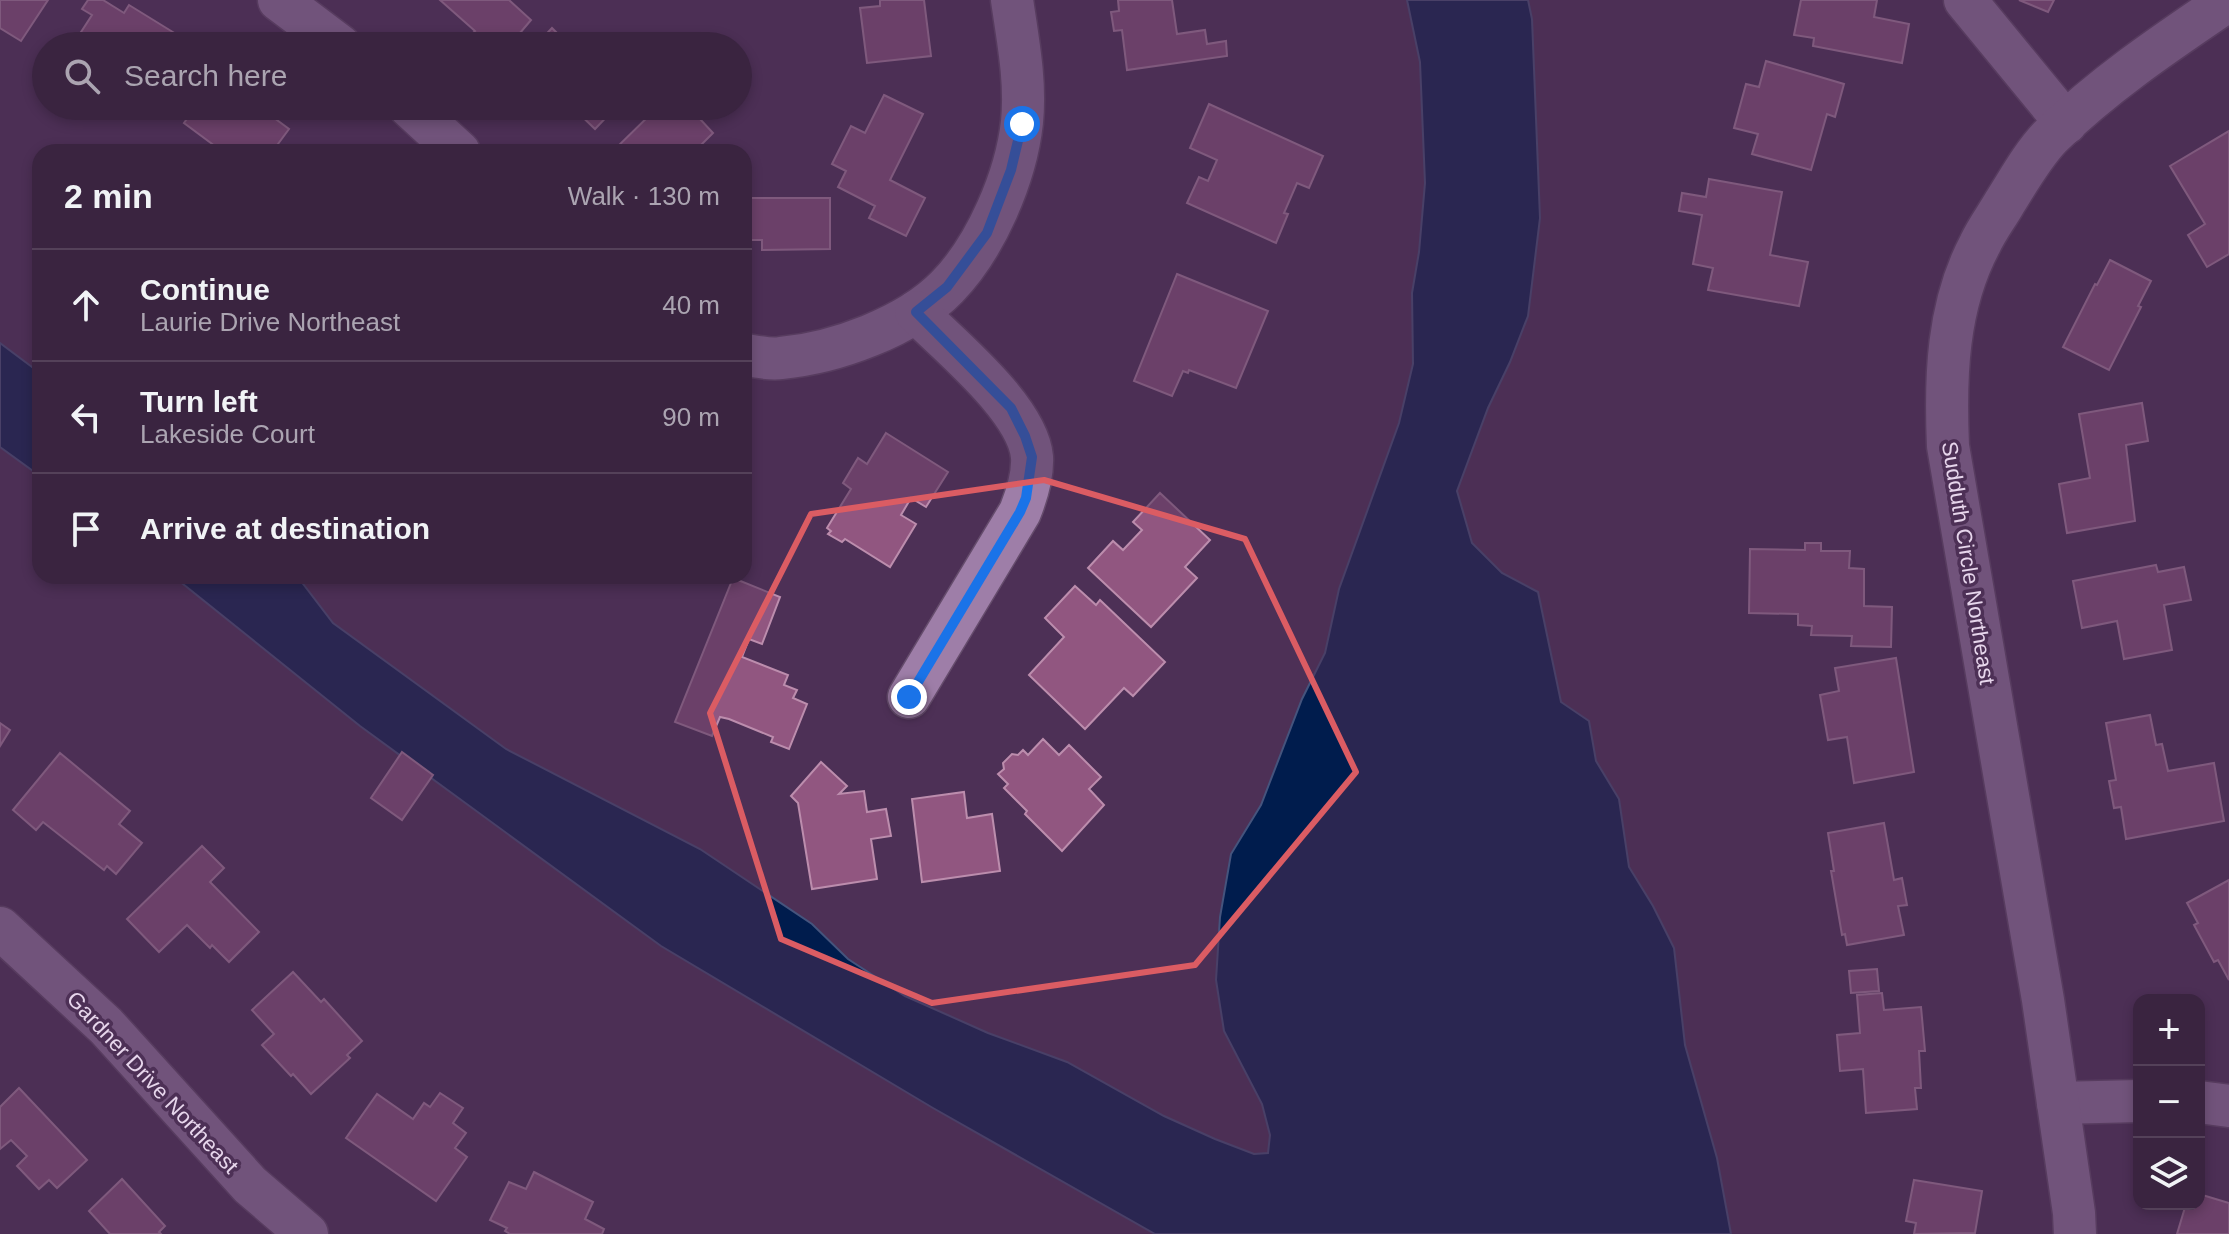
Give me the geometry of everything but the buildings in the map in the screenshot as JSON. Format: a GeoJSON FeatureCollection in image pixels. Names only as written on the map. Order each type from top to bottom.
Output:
{"type":"FeatureCollection","features":[{"type":"Feature","properties":{"kind":"street"},"geometry":{"type":"LineString","coordinates":[[279,0],[321,32]]}},
{"type":"Feature","properties":{"kind":"street"},"geometry":{"type":"LineString","coordinates":[[752,356],[779,359],[856,342],[916,312],[947,287],[987,233],[1011,170],[1022,124],[1023,77],[1012,0]]}},
{"type":"Feature","properties":{"kind":"street"},"geometry":{"type":"LineString","coordinates":[[1965,0],[2066,123]]}},
{"type":"Feature","properties":{"kind":"street","name":"Sudduth Circle Northeast"},"geometry":{"type":"LineString","coordinates":[[2075,1234],[2043,1000],[1948,446],[1945,390],[1950,342],[1964,281],[1979,245],[2029,163],[2066,123],[2134,65],[2229,0]]}},
{"type":"Feature","properties":{"kind":"street"},"geometry":{"type":"LineString","coordinates":[[424,120],[450,144]]}},
{"type":"Feature","properties":{"kind":"street"},"geometry":{"type":"LineString","coordinates":[[909,697],[1020,512],[1026,498],[1032,457],[1011,408],[916,312]]}},
{"type":"Feature","properties":{"kind":"street","name":"Gardner Drive Northeast"},"geometry":{"type":"LineString","coordinates":[[0,928],[106,1026],[250,1185],[307,1234]]}},
{"type":"Feature","properties":{"kind":"street"},"geometry":{"type":"LineString","coordinates":[[2058,1103],[2133,1101]]}},
{"type":"Feature","properties":{"kind":"street"},"geometry":{"type":"LineString","coordinates":[[2205,1103],[2229,1106]]}},
{"type":"Feature","properties":{"kind":"highlighted area"},"geometry":{"type":"Polygon","coordinates":[[[1044,480],[1245,539],[1356,772],[1195,965],[932,1003],[781,939],[710,713],[811,514],[1044,480]]]}},
{"type":"Feature","properties":{"kind":"water"},"geometry":{"type":"Polygon","coordinates":[[[1407,0],[1528,0],[1532,19],[1540,218],[1528,316],[1488,408],[1457,491],[1472,543],[1502,573],[1538,592],[1561,702],[1589,721],[1596,761],[1619,799],[1629,867],[1674,948],[1685,1045],[1717,1158],[1731,1234],[1155,1234],[933,1108],[661,946],[360,726],[183,584],[303,584],[333,623],[506,749],[700,849],[812,924],[848,959],[905,996],[988,1033],[1067,1062],[1164,1116],[1215,1139],[1254,1154],[1268,1153],[1270,1135],[1262,1104],[1224,1031],[1216,980],[1220,917],[1231,854],[1261,805],[1302,699],[1325,653],[1339,589],[1399,423],[1413,364],[1412,293],[1425,183],[1420,62],[1407,0]]]}},
{"type":"Feature","properties":{"kind":"water"},"geometry":{"type":"Polygon","coordinates":[[[0,343],[32,367],[32,470],[0,447],[0,343]]]}},
{"type":"Feature","properties":{"kind":"route"},"geometry":{"type":"LineString","coordinates":[[909,697],[1026,498],[1032,457],[1011,408],[916,312],[947,287],[987,233],[1011,170],[1022,124]]}}]}
